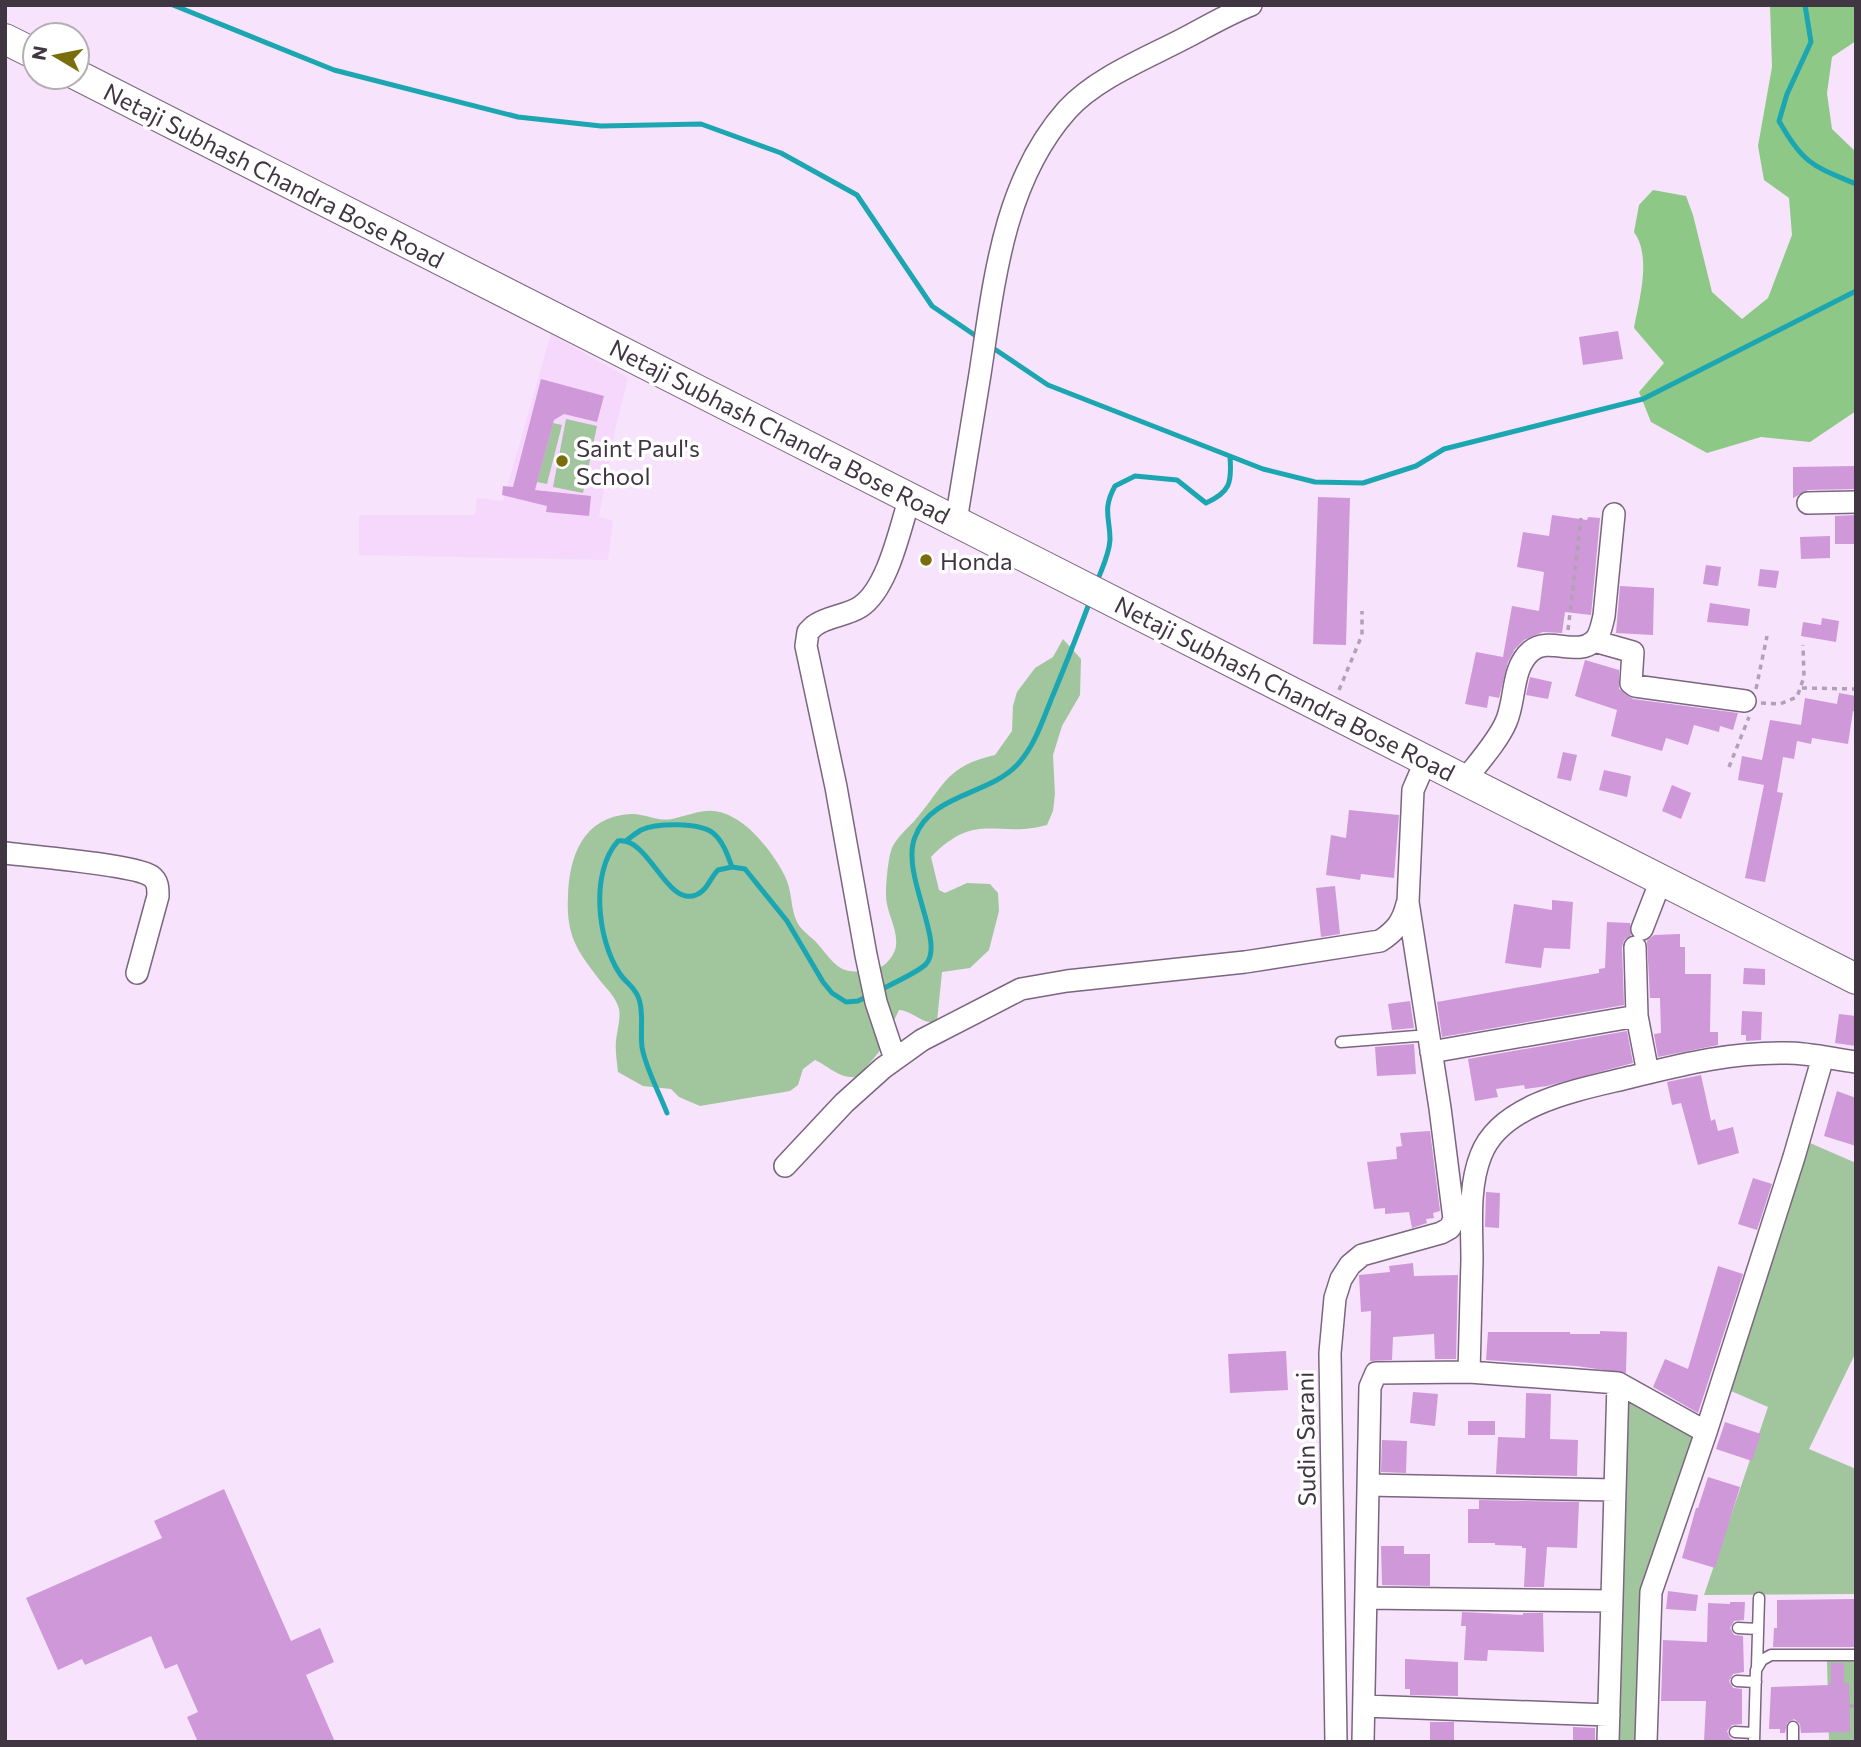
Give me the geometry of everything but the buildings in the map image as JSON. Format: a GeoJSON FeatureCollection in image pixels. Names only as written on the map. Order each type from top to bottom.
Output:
{"type":"FeatureCollection","features":[{"type":"Feature","properties":{"kind":"street"},"geometry":{"type":"LineString","coordinates":[[956,521],[990,302],[1006,227],[1020,187],[1041,148],[1067,111],[1091,89],[1251,5]]}},
{"type":"Feature","properties":{"kind":"street"},"geometry":{"type":"LineString","coordinates":[[5,39],[21,47]]}},
{"type":"Feature","properties":{"kind":"street","name":"Netaji Subhash Chandra Bose Road"},"geometry":{"type":"LineString","coordinates":[[91,82],[1856,979]]}},
{"type":"Feature","properties":{"kind":"street"},"geometry":{"type":"LineString","coordinates":[[895,1059],[874,991],[836,787],[806,646],[808,632],[814,626],[859,608],[875,591],[885,572],[910,497]]}},
{"type":"Feature","properties":{"kind":"street"},"geometry":{"type":"LineString","coordinates":[[1808,503],[1856,502]]}},
{"type":"Feature","properties":{"kind":"street"},"geometry":{"type":"LineString","coordinates":[[1465,780],[1506,722],[1520,668],[1531,651],[1542,645],[1587,645],[1594,641],[1604,616],[1615,514]]}},
{"type":"Feature","properties":{"kind":"street"},"geometry":{"type":"LineString","coordinates":[[1594,641],[1633,652],[1630,676],[1631,683],[1635,686],[1745,701]]}},
{"type":"Feature","properties":{"kind":"street"},"geometry":{"type":"LineString","coordinates":[[1426,760],[1413,790],[1408,902],[1430,1044],[1637,1016]]}},
{"type":"Feature","properties":{"kind":"street"},"geometry":{"type":"LineString","coordinates":[[5,853],[131,870],[152,877],[158,888],[158,895],[137,973]]}},
{"type":"Feature","properties":{"kind":"street"},"geometry":{"type":"LineString","coordinates":[[1648,1073],[1637,1016],[1639,938],[1661,880]]}},
{"type":"Feature","properties":{"kind":"street"},"geometry":{"type":"LineString","coordinates":[[1380,941],[1394,932],[1404,918],[1408,902]]}},
{"type":"Feature","properties":{"kind":"street"},"geometry":{"type":"LineString","coordinates":[[785,1166],[844,1103],[895,1059],[922,1040],[1021,989],[1068,981],[1245,962],[1413,937]]}},
{"type":"Feature","properties":{"kind":"street","name":"Sudin Sarani"},"geometry":{"type":"LineString","coordinates":[[1336,1742],[1330,1353],[1335,1298],[1341,1279],[1350,1265],[1362,1255],[1445,1231],[1452,1224],[1454,1210],[1430,1044]]}},
{"type":"Feature","properties":{"kind":"street"},"geometry":{"type":"LineString","coordinates":[[1469,1372],[1472,1209],[1476,1173],[1489,1139],[1500,1127],[1532,1107],[1567,1093],[1711,1057],[1789,1053],[1856,1062]]}},
{"type":"Feature","properties":{"kind":"street"},"geometry":{"type":"LineString","coordinates":[[1646,1742],[1651,1592],[1706,1432],[1823,1058]]}},
{"type":"Feature","properties":{"kind":"street"},"geometry":{"type":"LineString","coordinates":[[1363,1742],[1370,1387],[1376,1373],[1469,1372],[1618,1383],[1706,1432]]}},
{"type":"Feature","properties":{"kind":"street"},"geometry":{"type":"LineString","coordinates":[[1608,1742],[1618,1383]]}},
{"type":"Feature","properties":{"kind":"street"},"geometry":{"type":"LineString","coordinates":[[1368,1485],[1615,1490]]}},
{"type":"Feature","properties":{"kind":"street"},"geometry":{"type":"LineString","coordinates":[[1367,1598],[1612,1601]]}},
{"type":"Feature","properties":{"kind":"street"},"geometry":{"type":"LineString","coordinates":[[1364,1706],[1609,1715]]}},
{"type":"Feature","properties":{"kind":"lane"},"geometry":{"type":"LineString","coordinates":[[1341,1042],[1430,1044]]}},
{"type":"Feature","properties":{"kind":"lane"},"geometry":{"type":"LineString","coordinates":[[1735,1732],[1754,1737],[1759,1598]]}},
{"type":"Feature","properties":{"kind":"lane"},"geometry":{"type":"LineString","coordinates":[[1738,1628],[1758,1629]]}},
{"type":"Feature","properties":{"kind":"lane"},"geometry":{"type":"LineString","coordinates":[[1756,1670],[1766,1656],[1793,1650],[1849,1651]]}},
{"type":"Feature","properties":{"kind":"lane"},"geometry":{"type":"LineString","coordinates":[[1737,1681],[1756,1682]]}},
{"type":"Feature","properties":{"kind":"lane"},"geometry":{"type":"LineString","coordinates":[[1793,1727],[1793,1742]]}},
{"type":"Feature","properties":{"kind":"path"},"geometry":{"type":"LineString","coordinates":[[1566,646],[1581,518]]}},
{"type":"Feature","properties":{"kind":"path"},"geometry":{"type":"LineString","coordinates":[[1330,711],[1362,635],[1362,611]]}},
{"type":"Feature","properties":{"kind":"path"},"geometry":{"type":"LineString","coordinates":[[1745,701],[1780,704],[1797,697],[1804,677],[1803,645]]}},
{"type":"Feature","properties":{"kind":"path"},"geometry":{"type":"LineString","coordinates":[[1801,688],[1856,689]]}},
{"type":"Feature","properties":{"kind":"path"},"geometry":{"type":"LineString","coordinates":[[1849,1706],[1856,1706]]}},
{"type":"Feature","properties":{"kind":"shaded area","name":"Saint Paul's School"},"geometry":{"type":"Polygon","coordinates":[[[551,334],[628,378],[616,425],[599,517],[613,521],[608,560],[359,555],[359,515],[475,515],[477,498],[503,501],[551,334]]]}},
{"type":"Feature","properties":{"kind":"green space"},"geometry":{"type":"Polygon","coordinates":[[[1770,5],[1856,5],[1856,41],[1832,57],[1827,93],[1832,129],[1856,152],[1856,411],[1810,442],[1761,437],[1707,453],[1651,422],[1639,392],[1664,363],[1634,328],[1643,266],[1639,242],[1634,232],[1639,205],[1653,190],[1686,196],[1712,292],[1742,319],[1768,298],[1792,235],[1789,198],[1764,180],[1758,146],[1772,67],[1770,5]]]}},
{"type":"Feature","properties":{"kind":"green space"},"geometry":{"type":"Polygon","coordinates":[[[566,419],[597,426],[583,493],[553,487],[566,419]]]}},
{"type":"Feature","properties":{"kind":"green space"},"geometry":{"type":"Polygon","coordinates":[[[553,423],[562,425],[547,484],[537,482],[553,423]]]}},
{"type":"Feature","properties":{"kind":"green space"},"geometry":{"type":"Polygon","coordinates":[[[1063,639],[1081,659],[1080,695],[1062,726],[1053,755],[1055,794],[1053,811],[1047,825],[974,830],[961,834],[931,857],[939,890],[945,893],[967,883],[990,884],[998,893],[999,911],[989,950],[970,968],[942,972],[937,1022],[927,1022],[899,1010],[879,1052],[858,1077],[840,1074],[815,1060],[803,1069],[798,1085],[790,1091],[700,1106],[679,1097],[671,1089],[643,1086],[618,1072],[616,1045],[619,1009],[612,995],[580,953],[569,923],[568,897],[572,867],[582,841],[590,831],[601,822],[630,814],[667,820],[715,811],[732,817],[755,834],[774,858],[787,881],[798,925],[831,960],[849,971],[879,968],[891,958],[896,946],[886,895],[888,864],[894,844],[948,778],[966,765],[995,755],[1012,731],[1013,706],[1017,692],[1035,668],[1053,657],[1063,639]]]}},
{"type":"Feature","properties":{"kind":"green space"},"geometry":{"type":"Polygon","coordinates":[[[1810,1143],[1856,1163],[1856,1352],[1809,1449],[1856,1469],[1856,1594],[1704,1595],[1768,1407],[1731,1391],[1810,1143]]]}},
{"type":"Feature","properties":{"kind":"green space"},"geometry":{"type":"Polygon","coordinates":[[[1618,1383],[1706,1432],[1651,1592],[1646,1742],[1607,1742],[1618,1383]]]}},
{"type":"Feature","properties":{"kind":"green space"},"geometry":{"type":"Polygon","coordinates":[[[1827,1661],[1856,1661],[1856,1742],[1829,1742],[1827,1661]]]}},
{"type":"Feature","properties":{"kind":"waterway"},"geometry":{"type":"LineString","coordinates":[[173,5],[334,70],[518,117],[601,126],[701,124],[781,153],[857,195],[932,306],[979,338]]}},
{"type":"Feature","properties":{"kind":"waterway"},"geometry":{"type":"LineString","coordinates":[[1805,5],[1811,42],[1787,94],[1779,121],[1795,146],[1810,162],[1856,184]]}},
{"type":"Feature","properties":{"kind":"waterway"},"geometry":{"type":"LineString","coordinates":[[990,346],[1048,385],[1263,469],[1315,482],[1363,483],[1416,466],[1444,449],[1643,399],[1856,291]]}},
{"type":"Feature","properties":{"kind":"waterway"},"geometry":{"type":"LineString","coordinates":[[1097,582],[1109,546],[1108,508],[1115,486],[1135,476],[1177,480],[1206,503],[1220,495],[1228,486],[1230,457]]}},
{"type":"Feature","properties":{"kind":"waterway"},"geometry":{"type":"LineString","coordinates":[[880,990],[923,967],[931,954],[931,941],[913,870],[915,837],[923,823],[934,812],[1005,775],[1023,758],[1042,723],[1090,601]]}},
{"type":"Feature","properties":{"kind":"waterway"},"geometry":{"type":"LineString","coordinates":[[627,840],[641,830],[657,826],[678,825],[707,829],[717,836],[732,867]]}},
{"type":"Feature","properties":{"kind":"waterway"},"geometry":{"type":"LineString","coordinates":[[667,1113],[644,1055],[639,999],[612,960],[602,925],[600,888],[603,870],[618,841],[629,842],[639,849],[666,882],[685,896],[700,893],[718,870],[732,867],[745,869],[787,921],[832,993],[846,1002],[858,1001],[868,996]]}},
{"type":"Feature","properties":{"kind":"place","name":"Saint Paul's School"},"geometry":{"type":"Point","coordinates":[562,461]}},
{"type":"Feature","properties":{"kind":"place","name":"Honda"},"geometry":{"type":"Point","coordinates":[926,560]}}]}
